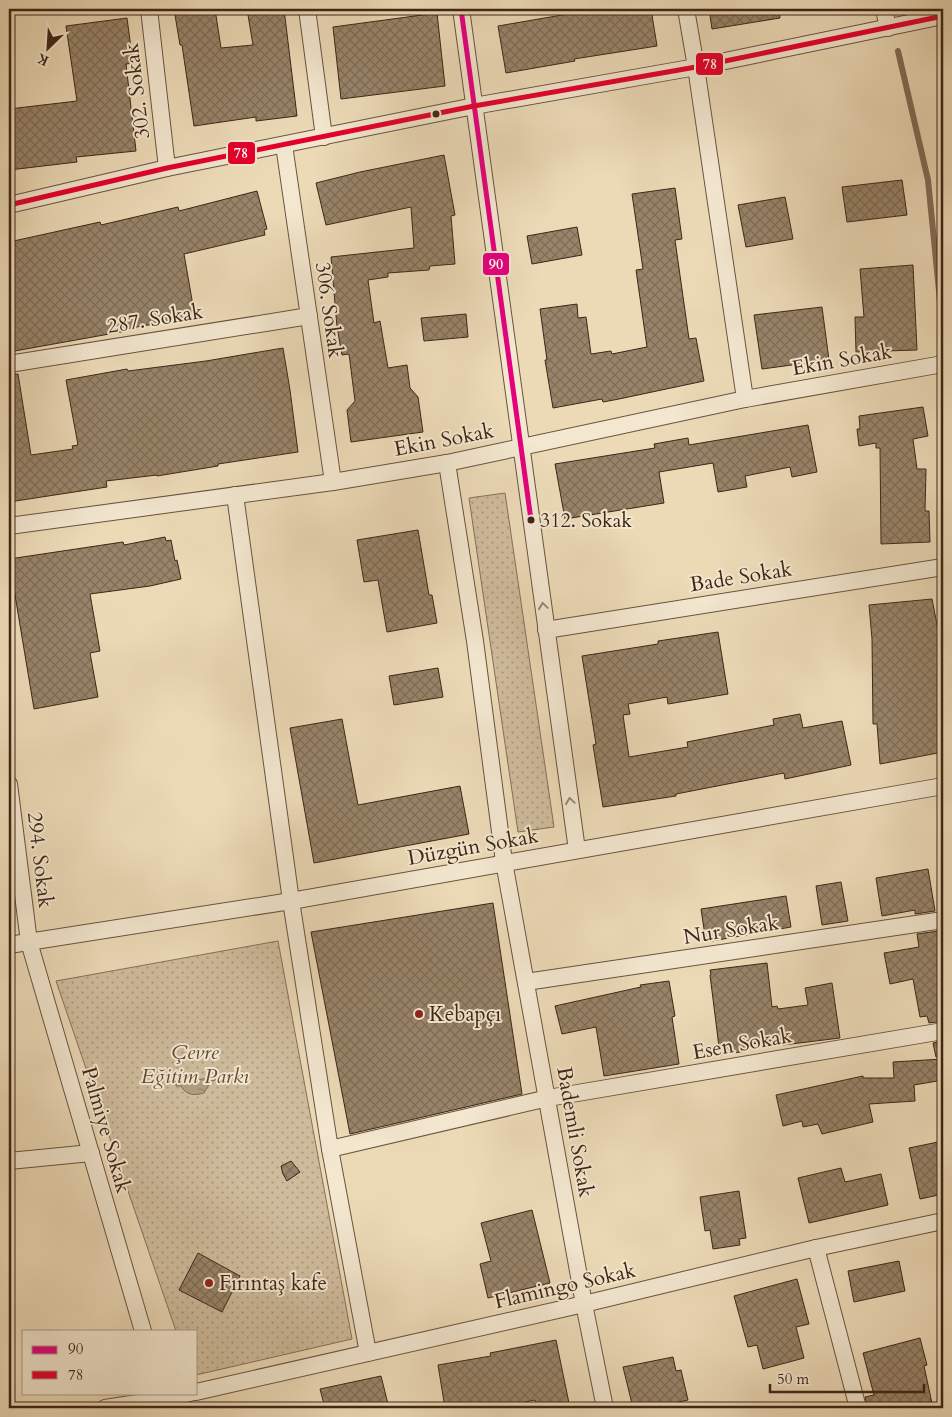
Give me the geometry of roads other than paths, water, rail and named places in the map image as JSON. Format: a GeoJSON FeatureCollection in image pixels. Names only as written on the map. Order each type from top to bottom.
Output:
{"type":"FeatureCollection","features":[{"type":"Feature","properties":{"kind":"street","name":"302. Sokak"},"geometry":{"type":"LineString","coordinates":[[149,9],[167,168]]}},
{"type":"Feature","properties":{"kind":"street"},"geometry":{"type":"LineString","coordinates":[[307,9],[324,137]]}},
{"type":"Feature","properties":{"kind":"street"},"geometry":{"type":"LineString","coordinates":[[461,9],[577,850]]}},
{"type":"Feature","properties":{"kind":"street"},"geometry":{"type":"LineString","coordinates":[[686,9],[744,399]]}},
{"type":"Feature","properties":{"kind":"street"},"geometry":{"type":"LineString","coordinates":[[884,9],[888,28]]}},
{"type":"Feature","properties":{"kind":"street"},"geometry":{"type":"LineString","coordinates":[[9,205],[167,168],[474,106],[696,67],[943,16]]}},
{"type":"Feature","properties":{"kind":"street","name":"306. Sokak"},"geometry":{"type":"LineString","coordinates":[[284,145],[333,482]]}},
{"type":"Feature","properties":{"kind":"street","name":"287. Sokak"},"geometry":{"type":"LineString","coordinates":[[9,364],[309,316]]}},
{"type":"Feature","properties":{"kind":"street","name":"Ekin Sokak"},"geometry":{"type":"LineString","coordinates":[[9,526],[333,482],[447,463],[744,399],[943,364]]}},
{"type":"Feature","properties":{"kind":"street","name":"Bademli Sokak"},"geometry":{"type":"LineString","coordinates":[[447,463],[475,642],[504,862],[584,1304],[605,1408]]}},
{"type":"Feature","properties":{"kind":"street"},"geometry":{"type":"LineString","coordinates":[[235,495],[291,902],[330,1149],[368,1353]]}},
{"type":"Feature","properties":{"kind":"street","name":"Bade Sokak"},"geometry":{"type":"LineString","coordinates":[[546,630],[943,567]]}},
{"type":"Feature","properties":{"kind":"street","name":"294. Sokak"},"geometry":{"type":"LineString","coordinates":[[9,784],[29,942]]}},
{"type":"Feature","properties":{"kind":"street","name":"Düzgün Sokak"},"geometry":{"type":"LineString","coordinates":[[9,945],[291,902],[504,862],[943,786]]}},
{"type":"Feature","properties":{"kind":"street","name":"Nur Sokak"},"geometry":{"type":"LineString","coordinates":[[526,982],[943,920]]}},
{"type":"Feature","properties":{"kind":"street","name":"Palmiye Sokak"},"geometry":{"type":"LineString","coordinates":[[29,942],[144,1330]]}},
{"type":"Feature","properties":{"kind":"street","name":"Esen Sokak"},"geometry":{"type":"LineString","coordinates":[[330,1149],[548,1098],[943,1031]]}},
{"type":"Feature","properties":{"kind":"street"},"geometry":{"type":"LineString","coordinates":[[9,1161],[91,1153]]}},
{"type":"Feature","properties":{"kind":"street","name":"Flamingo Sokak"},"geometry":{"type":"LineString","coordinates":[[198,1392],[584,1304],[816,1248],[943,1221]]}},
{"type":"Feature","properties":{"kind":"street"},"geometry":{"type":"LineString","coordinates":[[816,1248],[858,1408]]}},
{"type":"Feature","properties":{"kind":"street"},"geometry":{"type":"LineString","coordinates":[[106,1408],[164,1400],[186,1394]]}},
{"type":"Feature","properties":{"kind":"water"},"geometry":{"type":"Polygon","coordinates":[[[216,1077],[216,1080],[211,1081],[204,1093],[200,1094],[191,1094],[181,1086],[176,1086],[176,1083],[216,1077]]]}},
{"type":"Feature","properties":{"kind":"waterway"},"geometry":{"type":"LineString","coordinates":[[898,51],[928,180],[943,331]]}},
{"type":"Feature","properties":{"kind":"place","name":"312. Sokak"},"geometry":{"type":"Point","coordinates":[531,520]}},
{"type":"Feature","properties":{"kind":"place","name":"Kebapçı"},"geometry":{"type":"Point","coordinates":[419,1014]}},
{"type":"Feature","properties":{"kind":"place","name":"Fırıntaş kafe"},"geometry":{"type":"Point","coordinates":[209,1283]}},
{"type":"Feature","properties":{"kind":"park label","name":"Çevre Eğitim Parkı"},"geometry":{"type":"Point","coordinates":[195,1064]}}]}
